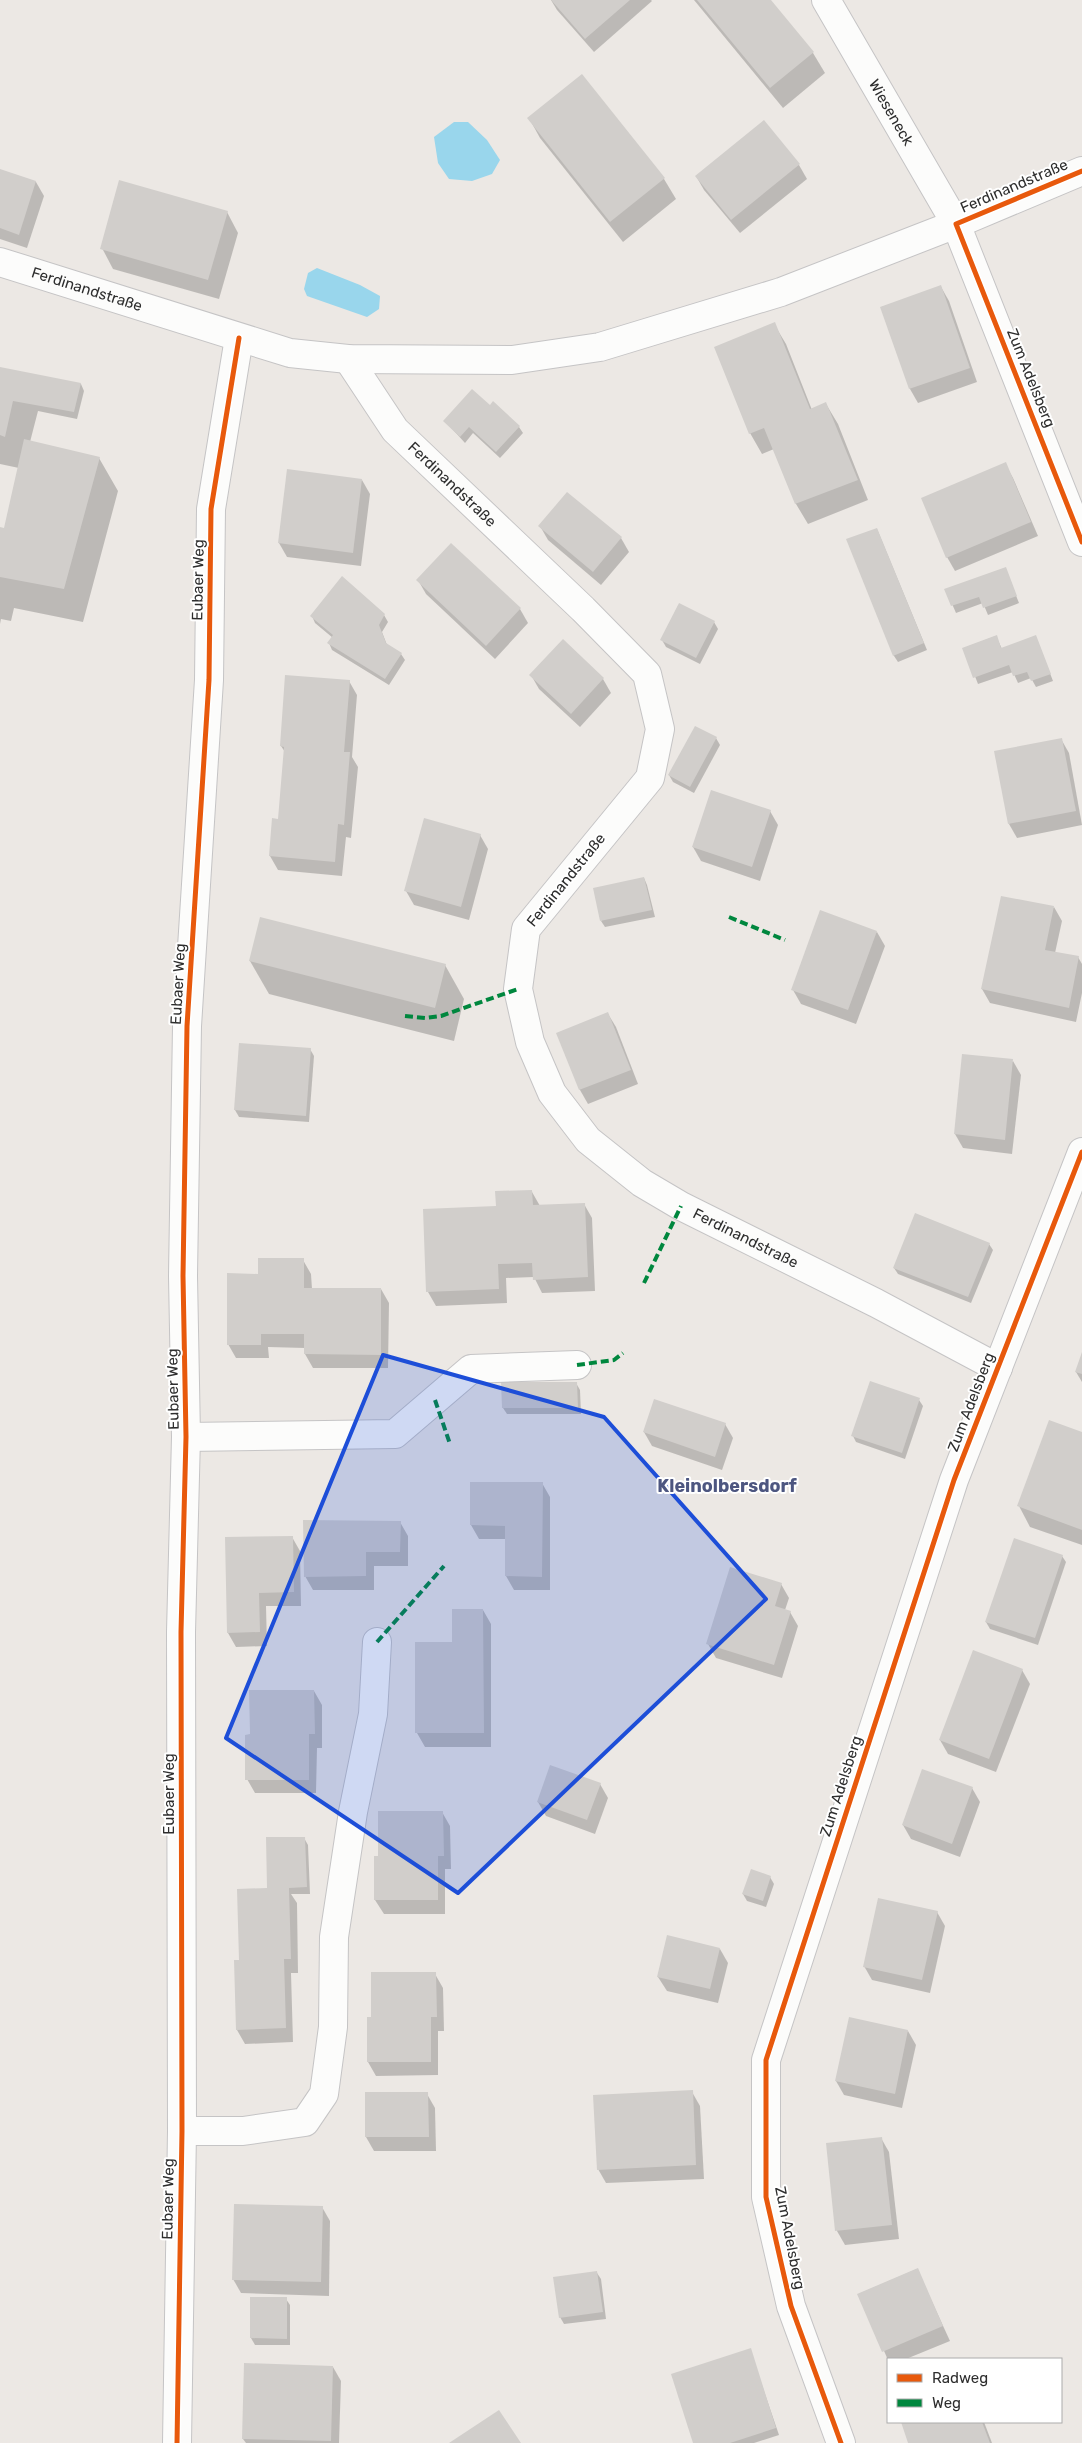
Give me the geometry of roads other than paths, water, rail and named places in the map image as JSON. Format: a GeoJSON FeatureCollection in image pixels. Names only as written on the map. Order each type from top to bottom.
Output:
{"type":"FeatureCollection","features":[{"type":"Feature","properties":{"kind":"street","name":"Wieseneck"},"geometry":{"type":"LineString","coordinates":[[826,0],[956,224]]}},
{"type":"Feature","properties":{"kind":"street","name":"Ferdinandstraße"},"geometry":{"type":"LineString","coordinates":[[0,262],[290,353],[348,359],[512,360],[600,347],[781,292],[956,224],[1082,171]]}},
{"type":"Feature","properties":{"kind":"street","name":"Zum Adelsberg"},"geometry":{"type":"LineString","coordinates":[[956,224],[1082,542]]}},
{"type":"Feature","properties":{"kind":"street","name":"Eubaer Weg"},"geometry":{"type":"LineString","coordinates":[[177,2443],[182,2131],[181,1632],[186,1437],[183,1276],[188,1026],[209,680],[211,509],[239,338]]}},
{"type":"Feature","properties":{"kind":"street","name":"Ferdinandstraße"},"geometry":{"type":"LineString","coordinates":[[348,359],[396,430],[583,609],[647,674],[660,730],[650,778],[526,929],[518,989],[530,1042],[552,1093],[588,1140],[658,1192],[681,1206],[876,1303],[998,1368]]}},
{"type":"Feature","properties":{"kind":"street","name":"Zum Adelsberg"},"geometry":{"type":"LineString","coordinates":[[841,2443],[791,2306],[766,2197],[766,2060],[954,1480],[1082,1152]]}},
{"type":"Feature","properties":{"kind":"street","name":"Eubaer Weg"},"geometry":{"type":"LineString","coordinates":[[186,1437],[395,1434],[471,1369],[577,1365]]}},
{"type":"Feature","properties":{"kind":"street"},"geometry":{"type":"LineString","coordinates":[[182,2131],[243,2131],[304,2122],[324,2094],[333,2027],[334,1937],[353,1812],[373,1714],[377,1642]]}},
{"type":"Feature","properties":{"kind":"water"},"geometry":{"type":"Polygon","coordinates":[[[454,122],[468,122],[487,140],[500,160],[492,174],[472,181],[449,179],[438,163],[434,137],[454,122]]]}},
{"type":"Feature","properties":{"kind":"water"},"geometry":{"type":"Polygon","coordinates":[[[317,268],[360,285],[380,296],[379,309],[367,317],[307,296],[304,289],[308,273],[317,268]]]}},
{"type":"Feature","properties":{"kind":"district","name":"Kleinolbersdorf"},"geometry":{"type":"Point","coordinates":[727,1486]}}]}
